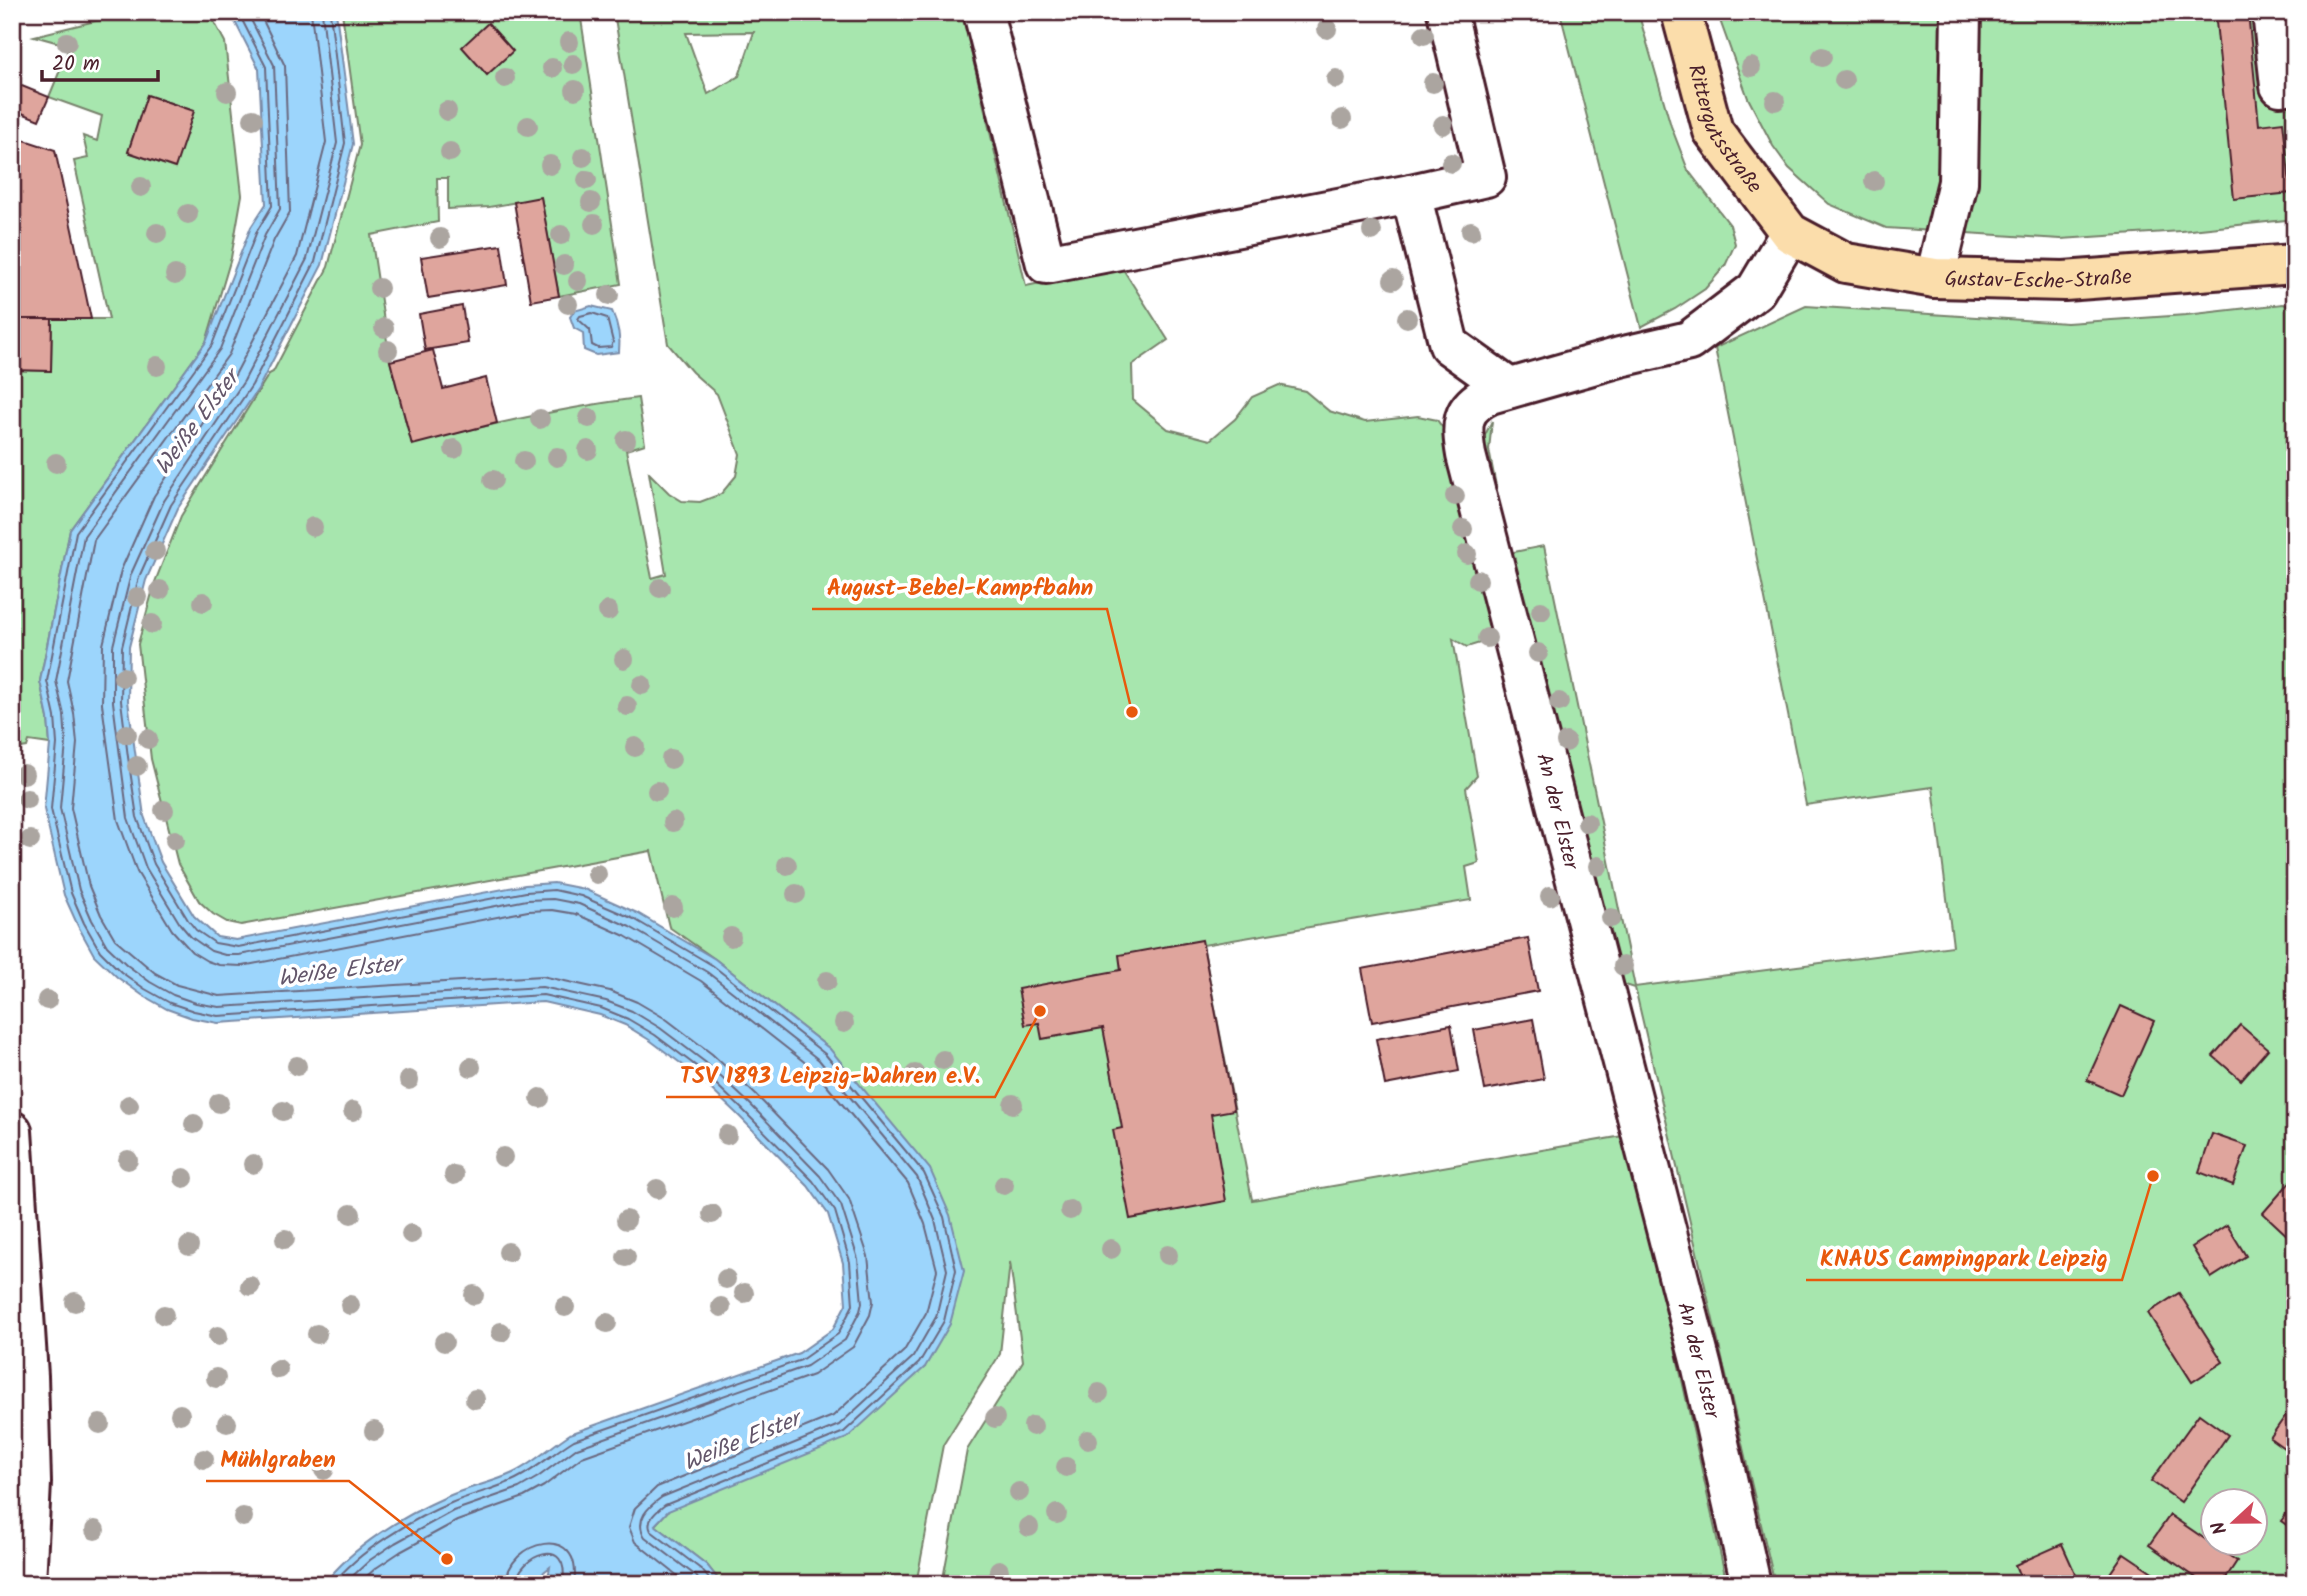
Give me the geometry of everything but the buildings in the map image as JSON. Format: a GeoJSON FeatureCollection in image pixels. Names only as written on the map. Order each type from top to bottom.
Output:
{"type":"FeatureCollection","features":[{"type":"Feature","properties":{"kind":"main road","name":"Rittergutsstraße"},"geometry":{"type":"LineString","coordinates":[[1681,12],[1713,131],[1790,233]]}},
{"type":"Feature","properties":{"kind":"main road","name":"Gustav-Esche-Straße"},"geometry":{"type":"LineString","coordinates":[[1790,233],[1846,263],[1935,278],[2064,281],[2295,264]]}},
{"type":"Feature","properties":{"kind":"street"},"geometry":{"type":"LineString","coordinates":[[983,12],[1046,264],[1411,194],[1486,177],[1447,12]]}},
{"type":"Feature","properties":{"kind":"street"},"geometry":{"type":"LineString","coordinates":[[1935,278],[1958,183],[1961,12]]}},
{"type":"Feature","properties":{"kind":"street"},"geometry":{"type":"LineString","coordinates":[[2272,12],[2280,86],[2295,85]]}},
{"type":"Feature","properties":{"kind":"street"},"geometry":{"type":"LineString","coordinates":[[1411,194],[1449,345],[1509,388]]}},
{"type":"Feature","properties":{"kind":"street","name":"An der Elster"},"geometry":{"type":"LineString","coordinates":[[1751,1584],[1702,1368],[1466,455],[1463,428],[1469,408],[1479,399],[1509,388],[1689,341],[1756,290],[1790,233]]}},
{"type":"Feature","properties":{"kind":"street"},"geometry":{"type":"LineString","coordinates":[[12,1131],[20,1376],[31,1482],[26,1584]]}},
{"type":"Feature","properties":{"kind":"green space"},"geometry":{"type":"Polygon","coordinates":[[[132,12],[209,12],[225,42],[242,195],[231,258],[206,342],[70,530],[40,681],[48,718],[50,744],[29,741],[27,747],[14,749],[12,370],[51,371],[52,319],[109,319],[74,161],[88,158],[83,136],[97,141],[102,116],[49,97],[70,46],[34,36],[132,12]],[[147,95],[128,152],[174,168],[194,111],[147,95]]]}},
{"type":"Feature","properties":{"kind":"green space"},"geometry":{"type":"Polygon","coordinates":[[[342,12],[580,12],[621,284],[559,296],[541,198],[489,207],[448,209],[448,178],[437,178],[438,222],[371,235],[390,361],[412,444],[524,418],[638,398],[645,444],[626,450],[652,578],[666,574],[649,473],[669,493],[682,501],[700,502],[721,494],[736,476],[740,454],[717,394],[692,372],[668,344],[614,12],[962,12],[1026,286],[1121,266],[1168,340],[1132,365],[1133,400],[1168,429],[1210,440],[1235,419],[1252,397],[1279,385],[1305,391],[1329,411],[1365,422],[1418,416],[1437,420],[1445,431],[1496,638],[1467,647],[1453,639],[1477,776],[1466,788],[1479,863],[1466,867],[1471,900],[1203,945],[1252,1200],[1623,1136],[1658,1271],[1727,1584],[942,1584],[967,1450],[1023,1361],[1010,1262],[1000,1354],[943,1445],[916,1584],[722,1584],[707,1565],[655,1525],[668,1511],[925,1367],[830,1049],[715,959],[669,927],[651,851],[241,925],[227,922],[199,901],[178,864],[151,759],[138,644],[155,582],[181,516],[269,374],[273,372],[328,267],[360,145],[342,12]],[[754,32],[686,33],[708,94],[739,76],[754,32]]]}},
{"type":"Feature","properties":{"kind":"green space"},"geometry":{"type":"Polygon","coordinates":[[[1560,12],[1638,12],[1671,126],[1688,170],[1730,225],[1735,244],[1725,266],[1705,289],[1641,327],[1560,12]]]}},
{"type":"Feature","properties":{"kind":"green space"},"geometry":{"type":"Polygon","coordinates":[[[1717,12],[2295,12],[2295,219],[2181,231],[2061,239],[1886,228],[1829,204],[1789,168],[1773,146],[1748,98],[1717,12]]]}},
{"type":"Feature","properties":{"kind":"green space"},"geometry":{"type":"Polygon","coordinates":[[[2283,304],[2295,307],[2295,1584],[1775,1584],[1635,988],[1613,981],[1481,443],[1492,421],[1489,450],[1509,553],[1544,546],[1635,987],[1953,946],[1933,787],[1806,805],[1715,348],[1806,306],[2067,323],[2186,315],[2283,304]]]}},
{"type":"Feature","properties":{"kind":"water","name":"Weiße Elster"},"geometry":{"type":"Polygon","coordinates":[[[230,12],[336,12],[353,144],[322,265],[258,389],[178,508],[146,580],[129,647],[128,701],[144,816],[161,862],[194,916],[217,937],[236,940],[525,885],[554,883],[584,889],[637,913],[715,959],[830,1049],[930,1169],[950,1215],[964,1271],[950,1324],[925,1367],[847,1438],[668,1511],[655,1525],[707,1565],[722,1584],[547,1584],[550,1567],[529,1584],[324,1584],[349,1557],[396,1523],[446,1497],[513,1473],[570,1434],[799,1353],[833,1329],[846,1304],[843,1263],[828,1214],[808,1186],[695,1074],[651,1041],[625,1025],[600,1015],[543,1002],[218,1023],[192,1018],[167,1009],[142,995],[117,977],[94,955],[64,895],[44,809],[50,744],[48,718],[40,681],[70,530],[206,342],[251,227],[266,204],[259,69],[230,12]]]}},
{"type":"Feature","properties":{"kind":"water"},"geometry":{"type":"Polygon","coordinates":[[[591,306],[612,311],[620,341],[619,352],[596,355],[584,350],[583,333],[574,328],[570,317],[574,311],[591,306]]]}},
{"type":"Feature","properties":{"kind":"place","name":"August-Bebel-Kampfbahn"},"geometry":{"type":"Point","coordinates":[1132,712]}},
{"type":"Feature","properties":{"kind":"place","name":"TSV 1893 Leipzig-Wahren e.V."},"geometry":{"type":"Point","coordinates":[1040,1011]}},
{"type":"Feature","properties":{"kind":"place","name":"KNAUS Campingpark Leipzig"},"geometry":{"type":"Point","coordinates":[2153,1176]}},
{"type":"Feature","properties":{"kind":"place","name":"Mühlgraben"},"geometry":{"type":"Point","coordinates":[447,1559]}}]}
